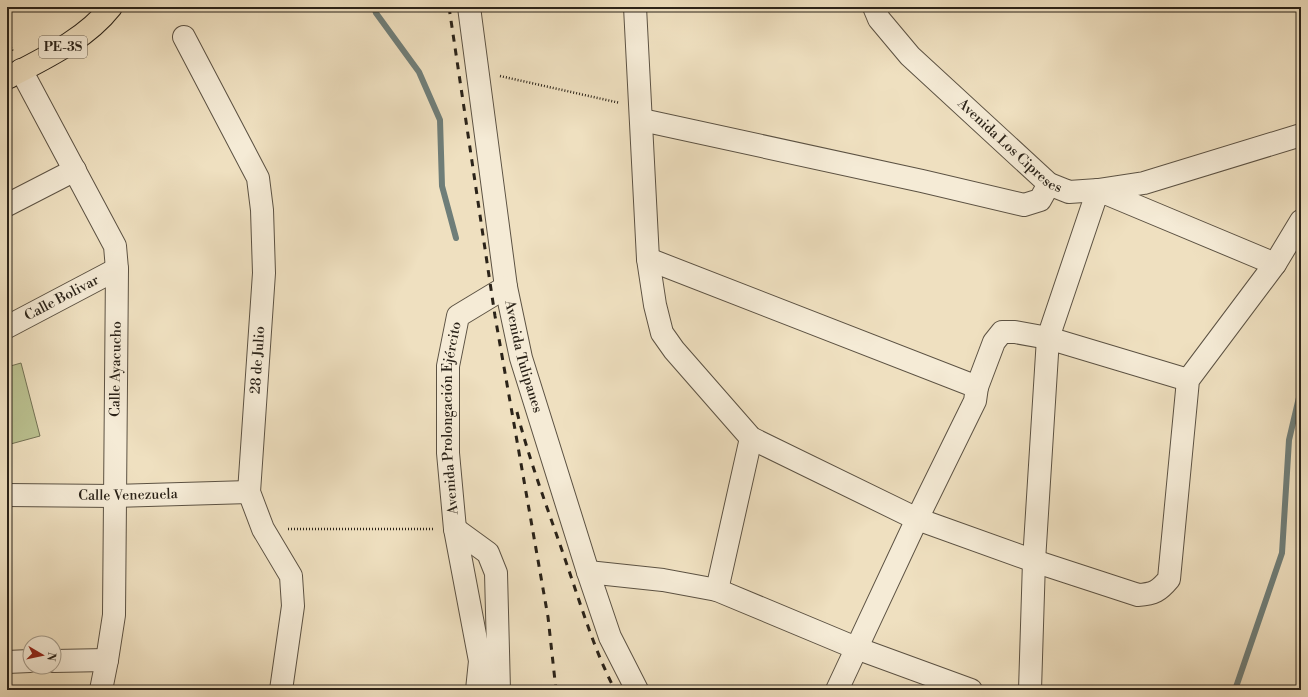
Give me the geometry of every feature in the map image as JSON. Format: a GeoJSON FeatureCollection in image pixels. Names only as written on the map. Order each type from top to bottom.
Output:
{"type":"FeatureCollection","features":[{"type":"Feature","properties":{"kind":"highway","name":"PE-3S"},"geometry":{"type":"LineString","coordinates":[[14,74],[48,56],[86,32],[112,7]]}},
{"type":"Feature","properties":{"kind":"street","name":"Avenida Tulipanes"},"geometry":{"type":"LineString","coordinates":[[469,7],[506,287],[521,358],[588,572],[610,637],[637,690]]}},
{"type":"Feature","properties":{"kind":"street"},"geometry":{"type":"LineString","coordinates":[[635,7],[648,259],[655,305],[662,333],[674,350],[751,438],[917,519],[1034,561],[1138,595],[1150,594],[1161,589],[1169,579],[1188,380],[1275,264],[1301,221]]}},
{"type":"Feature","properties":{"kind":"street","name":"Avenida Los Cipreses"},"geometry":{"type":"LineString","coordinates":[[874,7],[879,19],[910,56],[1049,184],[1069,192],[1098,190],[1144,183],[1301,135]]}},
{"type":"Feature","properties":{"kind":"street","name":"28 de Julio"},"geometry":{"type":"LineString","coordinates":[[184,37],[258,178],[262,210],[264,273],[249,492],[263,529],[291,576],[293,606],[281,690]]}},
{"type":"Feature","properties":{"kind":"street","name":"Calle Ayacucho"},"geometry":{"type":"LineString","coordinates":[[14,74],[75,170],[115,246],[117,269],[114,615],[101,690]]}},
{"type":"Feature","properties":{"kind":"street"},"geometry":{"type":"LineString","coordinates":[[641,114],[1024,205],[1040,200],[1049,184]]}},
{"type":"Feature","properties":{"kind":"street"},"geometry":{"type":"LineString","coordinates":[[7,205],[75,170]]}},
{"type":"Feature","properties":{"kind":"street"},"geometry":{"type":"LineString","coordinates":[[1030,690],[1034,561],[1048,338],[1098,190],[1275,264]]}},
{"type":"Feature","properties":{"kind":"street"},"geometry":{"type":"LineString","coordinates":[[648,259],[977,387]]}},
{"type":"Feature","properties":{"kind":"street","name":"Calle Bolivar"},"geometry":{"type":"LineString","coordinates":[[7,327],[117,269]]}},
{"type":"Feature","properties":{"kind":"street","name":"Avenida Prolongación Ejército"},"geometry":{"type":"LineString","coordinates":[[477,690],[480,661],[455,529],[448,453],[448,366],[458,316],[506,287]]}},
{"type":"Feature","properties":{"kind":"street"},"geometry":{"type":"LineString","coordinates":[[837,690],[917,519],[975,401],[977,387],[994,342],[1002,332],[1015,332],[1048,338],[1188,380]]}},
{"type":"Feature","properties":{"kind":"street"},"geometry":{"type":"LineString","coordinates":[[717,590],[751,438]]}},
{"type":"Feature","properties":{"kind":"street","name":"Calle Venezuela"},"geometry":{"type":"LineString","coordinates":[[7,495],[114,496],[249,492]]}},
{"type":"Feature","properties":{"kind":"street","name":"Avenida Prolongación Ejército"},"geometry":{"type":"LineString","coordinates":[[455,529],[488,553],[496,573],[499,690]]}},
{"type":"Feature","properties":{"kind":"street"},"geometry":{"type":"LineString","coordinates":[[588,572],[663,580],[717,590],[856,648],[970,690]]}},
{"type":"Feature","properties":{"kind":"street"},"geometry":{"type":"LineString","coordinates":[[62,661],[107,660]]}},
{"type":"Feature","properties":{"kind":"street"},"geometry":{"type":"LineString","coordinates":[[7,662],[22,662]]}},
{"type":"Feature","properties":{"kind":"path"},"geometry":{"type":"LineString","coordinates":[[478,71],[641,114]]}},
{"type":"Feature","properties":{"kind":"path"},"geometry":{"type":"LineString","coordinates":[[263,529],[455,529]]}},
{"type":"Feature","properties":{"kind":"green space"},"geometry":{"type":"Polygon","coordinates":[[[21,363],[40,436],[7,445],[7,367],[21,363]]]}},
{"type":"Feature","properties":{"kind":"waterway"},"geometry":{"type":"LineString","coordinates":[[374,7],[376,13],[419,72],[440,120],[442,186],[456,238]]}},
{"type":"Feature","properties":{"kind":"waterway"},"geometry":{"type":"LineString","coordinates":[[1235,690],[1282,553],[1289,440],[1301,389]]}},
{"type":"Feature","properties":{"kind":"railway"},"geometry":{"type":"LineString","coordinates":[[449,7],[495,316],[548,617],[556,690]]}},
{"type":"Feature","properties":{"kind":"railway"},"geometry":{"type":"LineString","coordinates":[[517,412],[534,469],[588,627],[607,675],[615,690]]}}]}
